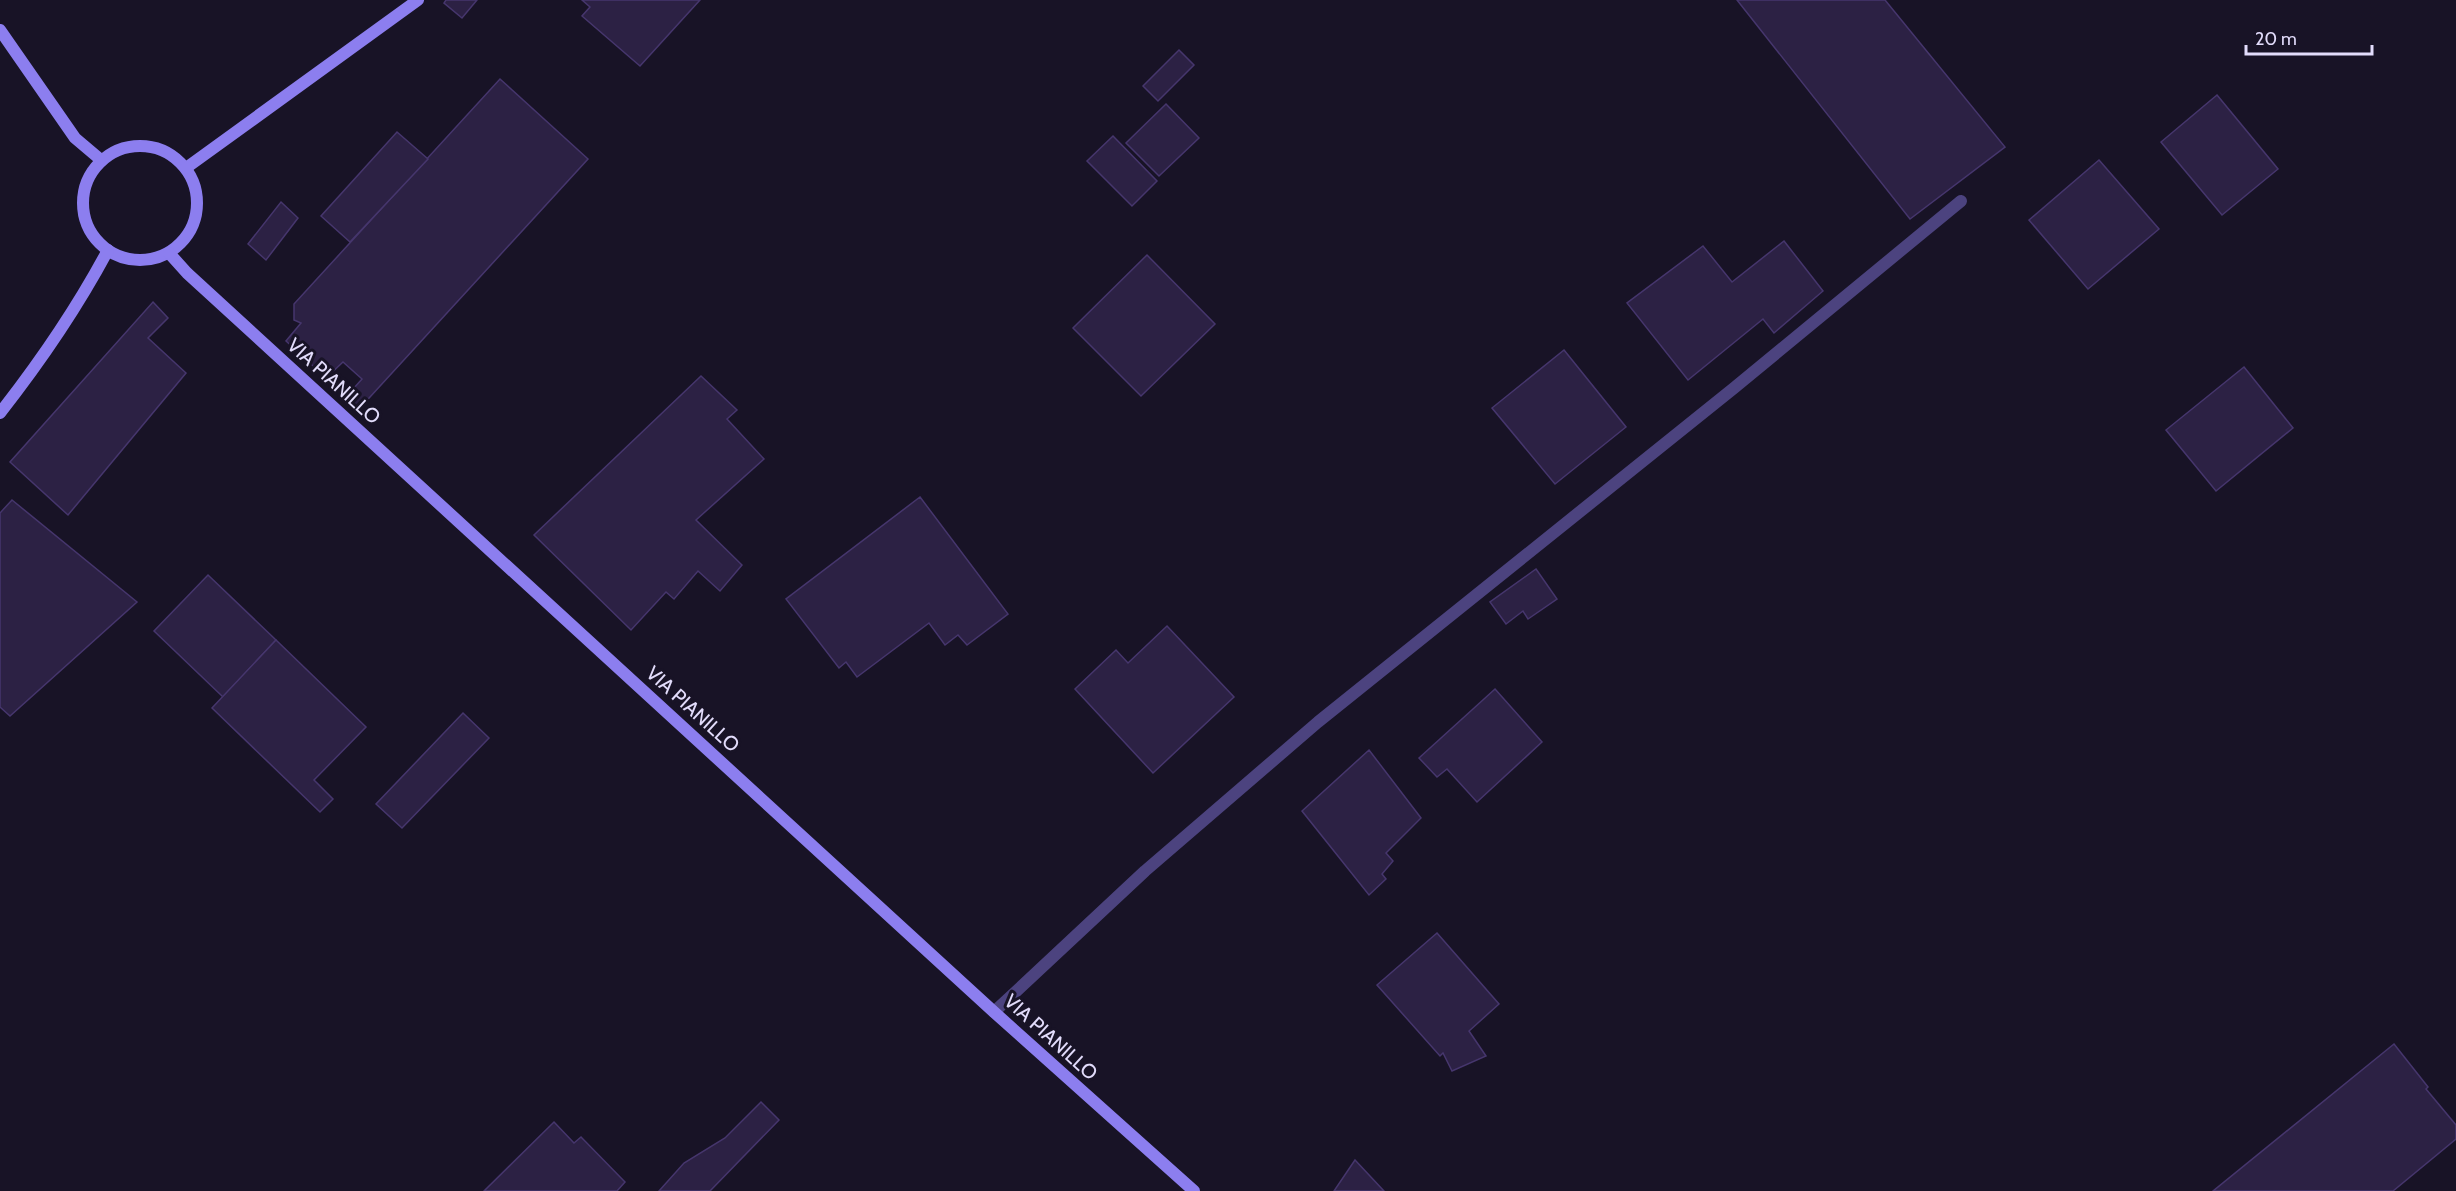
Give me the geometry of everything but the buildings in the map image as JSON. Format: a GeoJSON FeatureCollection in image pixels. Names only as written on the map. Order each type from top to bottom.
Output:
{"type":"FeatureCollection","features":[{"type":"Feature","properties":{"kind":"street"},"geometry":{"type":"LineString","coordinates":[[186,168],[418,0]]}},
{"type":"Feature","properties":{"kind":"street"},"geometry":{"type":"LineString","coordinates":[[0,30],[75,138],[101,160]]}},
{"type":"Feature","properties":{"kind":"street"},"geometry":{"type":"LineString","coordinates":[[135,145],[154,147],[171,155],[186,168],[195,185],[198,204],[194,224],[184,241],[169,253],[154,259],[122,258],[95,239],[86,224],[82,207],[84,190],[90,174],[101,160],[116,150],[135,145]]}},
{"type":"Feature","properties":{"kind":"street"},"geometry":{"type":"LineString","coordinates":[[994,1012],[1145,871],[1318,722],[1734,388],[1961,201]]}},
{"type":"Feature","properties":{"kind":"street"},"geometry":{"type":"LineString","coordinates":[[0,413],[21,387],[83,296],[108,250]]}},
{"type":"Feature","properties":{"kind":"street","name":"VIA PIANILLO"},"geometry":{"type":"LineString","coordinates":[[169,253],[187,273],[994,1012],[1194,1191]]}}]}
